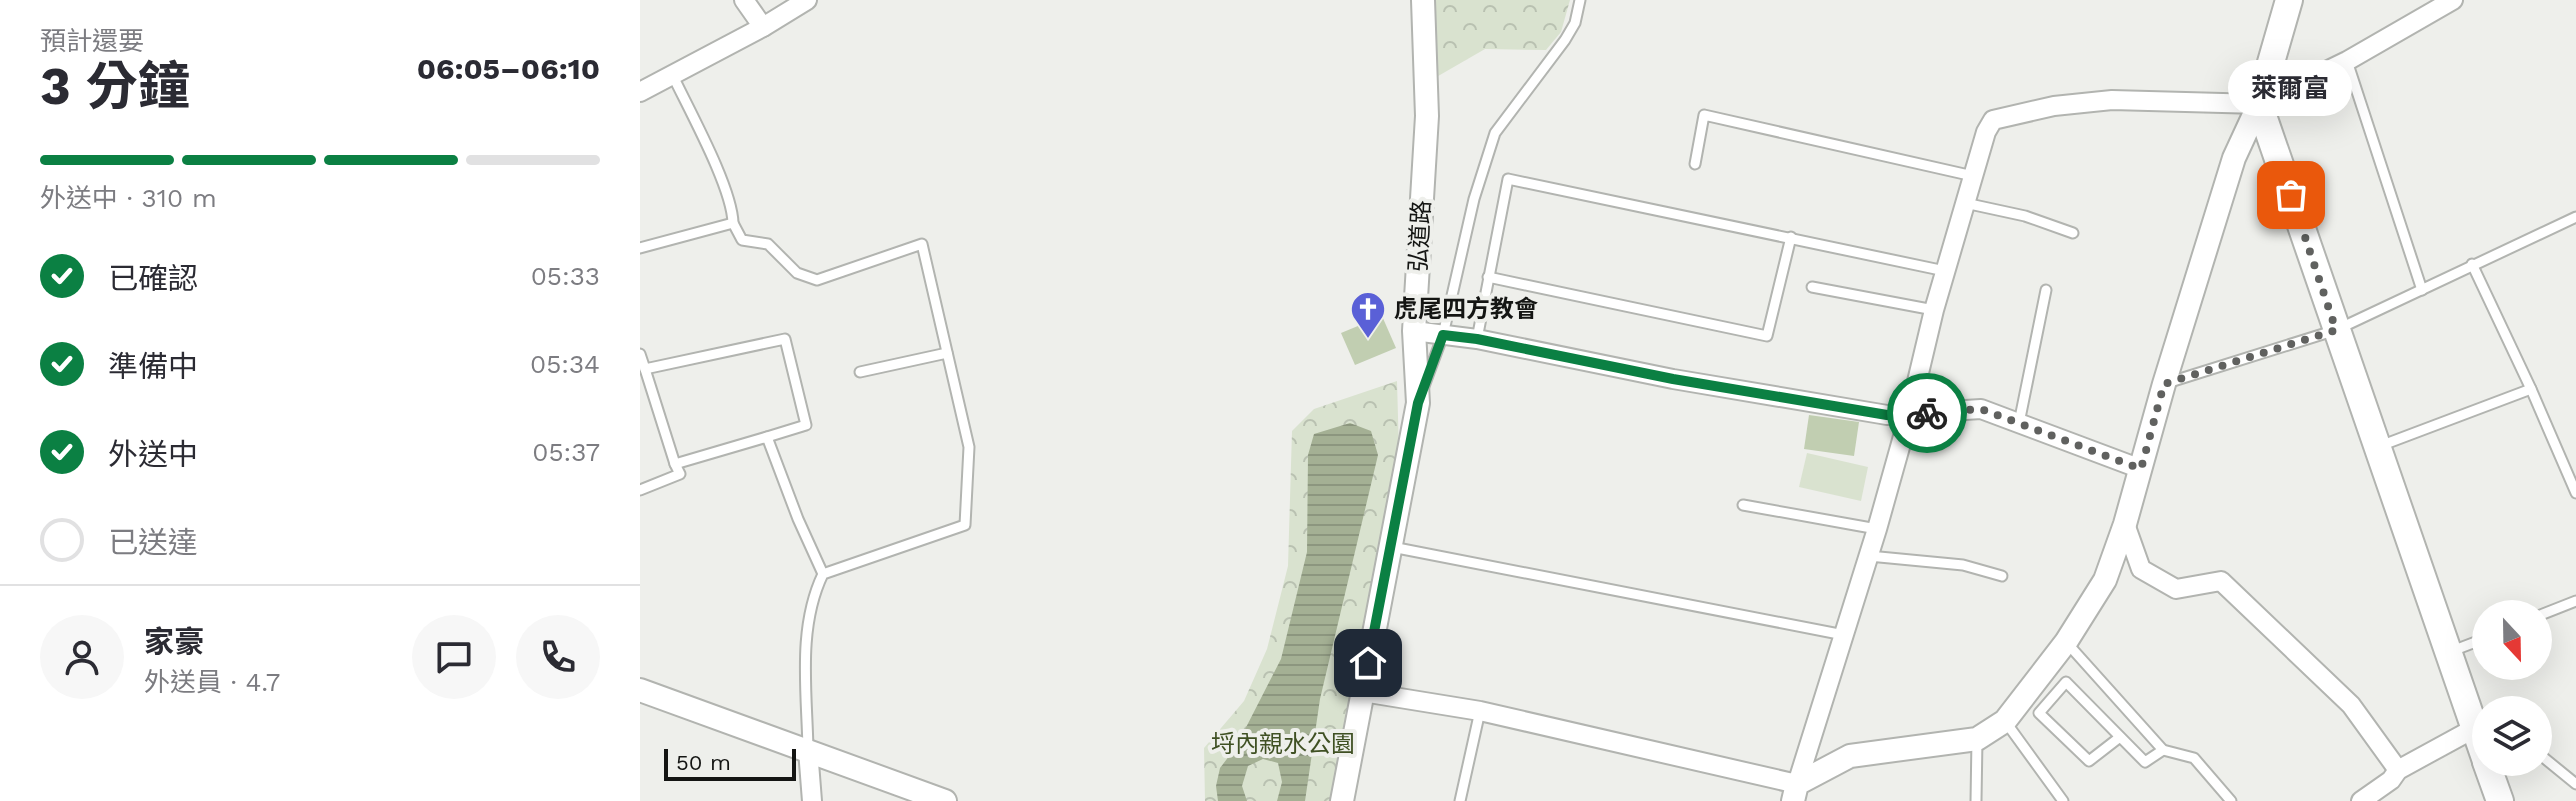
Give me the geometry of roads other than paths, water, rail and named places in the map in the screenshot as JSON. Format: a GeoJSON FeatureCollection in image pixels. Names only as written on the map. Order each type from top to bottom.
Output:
{"type":"FeatureCollection","features":[{"type":"Feature","properties":{"kind":"main road"},"geometry":{"type":"LineString","coordinates":[[2289,0],[2259,104],[2448,653],[2472,709]]}},
{"type":"Feature","properties":{"kind":"main road"},"geometry":{"type":"LineString","coordinates":[[2491,776],[2500,801]]}},
{"type":"Feature","properties":{"kind":"street"},"geometry":{"type":"LineString","coordinates":[[744,0],[763,27]]}},
{"type":"Feature","properties":{"kind":"street"},"geometry":{"type":"LineString","coordinates":[[640,92],[763,27],[807,0]]}},
{"type":"Feature","properties":{"kind":"street","name":"弘道路"},"geometry":{"type":"LineString","coordinates":[[1342,801],[1418,403],[1414,331],[1427,116],[1423,0]]}},
{"type":"Feature","properties":{"kind":"street"},"geometry":{"type":"LineString","coordinates":[[1795,792],[1877,529],[1945,271],[1986,132],[1993,120],[2054,106],[2112,100],[2259,104],[2347,61],[2453,0]]}},
{"type":"Feature","properties":{"kind":"street"},"geometry":{"type":"LineString","coordinates":[[1363,692],[1480,711],[1795,792],[1850,756],[1977,739],[2005,721],[2066,642],[2105,580],[2125,524],[2164,384],[2234,158],[2259,104]]}},
{"type":"Feature","properties":{"kind":"street"},"geometry":{"type":"LineString","coordinates":[[1414,331],[1477,339],[1673,379],[1887,415],[1981,409],[2141,469]]}},
{"type":"Feature","properties":{"kind":"street"},"geometry":{"type":"LineString","coordinates":[[2125,524],[2141,569],[2176,589],[2221,581],[2351,705],[2398,770]]}},
{"type":"Feature","properties":{"kind":"street"},"geometry":{"type":"LineString","coordinates":[[640,690],[945,801]]}},
{"type":"Feature","properties":{"kind":"street"},"geometry":{"type":"LineString","coordinates":[[2361,801],[2391,780],[2398,770],[2472,732]]}},
{"type":"Feature","properties":{"kind":"street"},"geometry":{"type":"LineString","coordinates":[[808,750],[812,801]]}},
{"type":"Feature","properties":{"kind":"lane"},"geometry":{"type":"LineString","coordinates":[[1418,403],[1443,335],[1474,199],[1495,133],[1565,40],[1575,23],[1580,0]]}},
{"type":"Feature","properties":{"kind":"lane"},"geometry":{"type":"LineString","coordinates":[[2347,61],[2422,290]]}},
{"type":"Feature","properties":{"kind":"lane"},"geometry":{"type":"LineString","coordinates":[[672,74],[708,150],[732,211],[733,223],[742,240],[768,244],[797,273],[817,280],[922,244],[969,447],[965,525],[823,574],[807,627],[808,750]]}},
{"type":"Feature","properties":{"kind":"lane"},"geometry":{"type":"LineString","coordinates":[[1695,164],[1704,115],[1973,176]]}},
{"type":"Feature","properties":{"kind":"lane"},"geometry":{"type":"LineString","coordinates":[[1477,339],[1508,179],[1945,271]]}},
{"type":"Feature","properties":{"kind":"lane"},"geometry":{"type":"LineString","coordinates":[[1965,203],[2025,216],[2073,233]]}},
{"type":"Feature","properties":{"kind":"lane"},"geometry":{"type":"LineString","coordinates":[[2164,384],[2336,330],[2576,217]]}},
{"type":"Feature","properties":{"kind":"lane"},"geometry":{"type":"LineString","coordinates":[[640,248],[733,223]]}},
{"type":"Feature","properties":{"kind":"lane"},"geometry":{"type":"LineString","coordinates":[[1488,277],[1767,336],[1791,237]]}},
{"type":"Feature","properties":{"kind":"lane"},"geometry":{"type":"LineString","coordinates":[[2472,264],[2576,493]]}},
{"type":"Feature","properties":{"kind":"lane"},"geometry":{"type":"LineString","coordinates":[[1812,287],[1934,310]]}},
{"type":"Feature","properties":{"kind":"lane"},"geometry":{"type":"LineString","coordinates":[[2019,423],[2046,290]]}},
{"type":"Feature","properties":{"kind":"lane"},"geometry":{"type":"LineString","coordinates":[[645,369],[785,339],[806,425],[675,464]]}},
{"type":"Feature","properties":{"kind":"lane"},"geometry":{"type":"LineString","coordinates":[[860,372],[947,353]]}},
{"type":"Feature","properties":{"kind":"lane"},"geometry":{"type":"LineString","coordinates":[[640,354],[680,474],[640,490]]}},
{"type":"Feature","properties":{"kind":"lane"},"geometry":{"type":"LineString","coordinates":[[2377,448],[2531,389]]}},
{"type":"Feature","properties":{"kind":"lane"},"geometry":{"type":"LineString","coordinates":[[767,437],[823,574]]}},
{"type":"Feature","properties":{"kind":"lane"},"geometry":{"type":"LineString","coordinates":[[1743,505],[1877,529]]}},
{"type":"Feature","properties":{"kind":"lane"},"geometry":{"type":"LineString","coordinates":[[1391,547],[1844,635]]}},
{"type":"Feature","properties":{"kind":"lane"},"geometry":{"type":"LineString","coordinates":[[1869,556],[1963,565],[2002,576]]}},
{"type":"Feature","properties":{"kind":"lane"},"geometry":{"type":"LineString","coordinates":[[2552,610],[2576,601]]}},
{"type":"Feature","properties":{"kind":"lane"},"geometry":{"type":"LineString","coordinates":[[2066,642],[2163,750],[2194,758],[2231,801]]}},
{"type":"Feature","properties":{"kind":"lane"},"geometry":{"type":"LineString","coordinates":[[2448,653],[2472,644]]}},
{"type":"Feature","properties":{"kind":"lane"},"geometry":{"type":"LineString","coordinates":[[2120,737],[2089,761],[2039,713],[2066,682],[2145,762],[2163,750]]}},
{"type":"Feature","properties":{"kind":"lane"},"geometry":{"type":"LineString","coordinates":[[1460,801],[1480,711]]}},
{"type":"Feature","properties":{"kind":"lane"},"geometry":{"type":"LineString","coordinates":[[2005,721],[2063,801]]}},
{"type":"Feature","properties":{"kind":"lane"},"geometry":{"type":"LineString","coordinates":[[1976,801],[1977,739]]}},
{"type":"Feature","properties":{"kind":"lane"},"geometry":{"type":"LineString","coordinates":[[2552,764],[2576,784]]}},
{"type":"Feature","properties":{"kind":"place","name":"萊爾富"},"geometry":{"type":"Point","coordinates":[2291,195]}},
{"type":"Feature","properties":{"kind":"place","name":"虎尾四方教會"},"geometry":{"type":"Point","coordinates":[1368,340]}},
{"type":"Feature","properties":{"kind":"park label","name":"埒內親水公園"},"geometry":{"type":"Point","coordinates":[1283,744]}}]}
